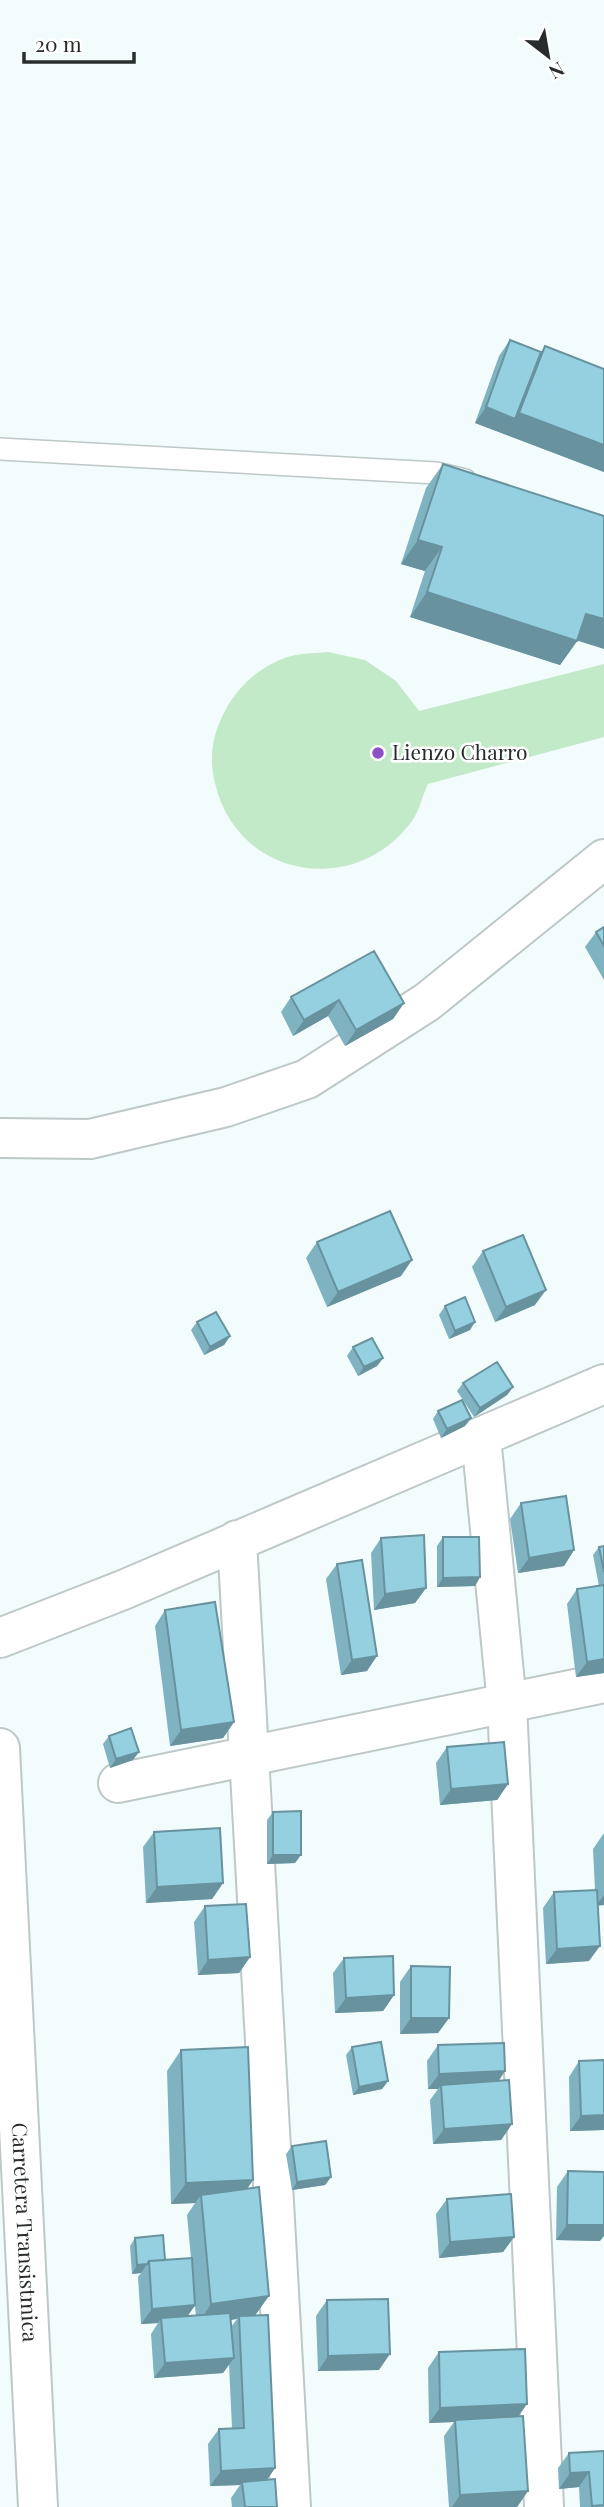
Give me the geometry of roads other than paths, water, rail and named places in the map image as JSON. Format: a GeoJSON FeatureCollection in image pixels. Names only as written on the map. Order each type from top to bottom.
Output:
{"type":"FeatureCollection","features":[{"type":"Feature","properties":{"kind":"street"},"geometry":{"type":"LineString","coordinates":[[0,1138],[90,1139],[226,1107],[307,1079],[427,1002],[604,859]]}},
{"type":"Feature","properties":{"kind":"street"},"geometry":{"type":"LineString","coordinates":[[0,1638],[124,1590],[604,1384]]}},
{"type":"Feature","properties":{"kind":"street"},"geometry":{"type":"LineString","coordinates":[[481,1437],[507,1704],[544,2507]]}},
{"type":"Feature","properties":{"kind":"street"},"geometry":{"type":"LineString","coordinates":[[237,1540],[291,2507]]}},
{"type":"Feature","properties":{"kind":"street"},"geometry":{"type":"LineString","coordinates":[[118,1783],[604,1683]]}},
{"type":"Feature","properties":{"kind":"street","name":"Carretera Transistmica"},"geometry":{"type":"LineString","coordinates":[[0,1748],[38,2507]]}},
{"type":"Feature","properties":{"kind":"lane"},"geometry":{"type":"LineString","coordinates":[[0,449],[436,473],[487,486]]}},
{"type":"Feature","properties":{"kind":"place","name":"Lienzo Charro"},"geometry":{"type":"Point","coordinates":[378,753]}}]}
